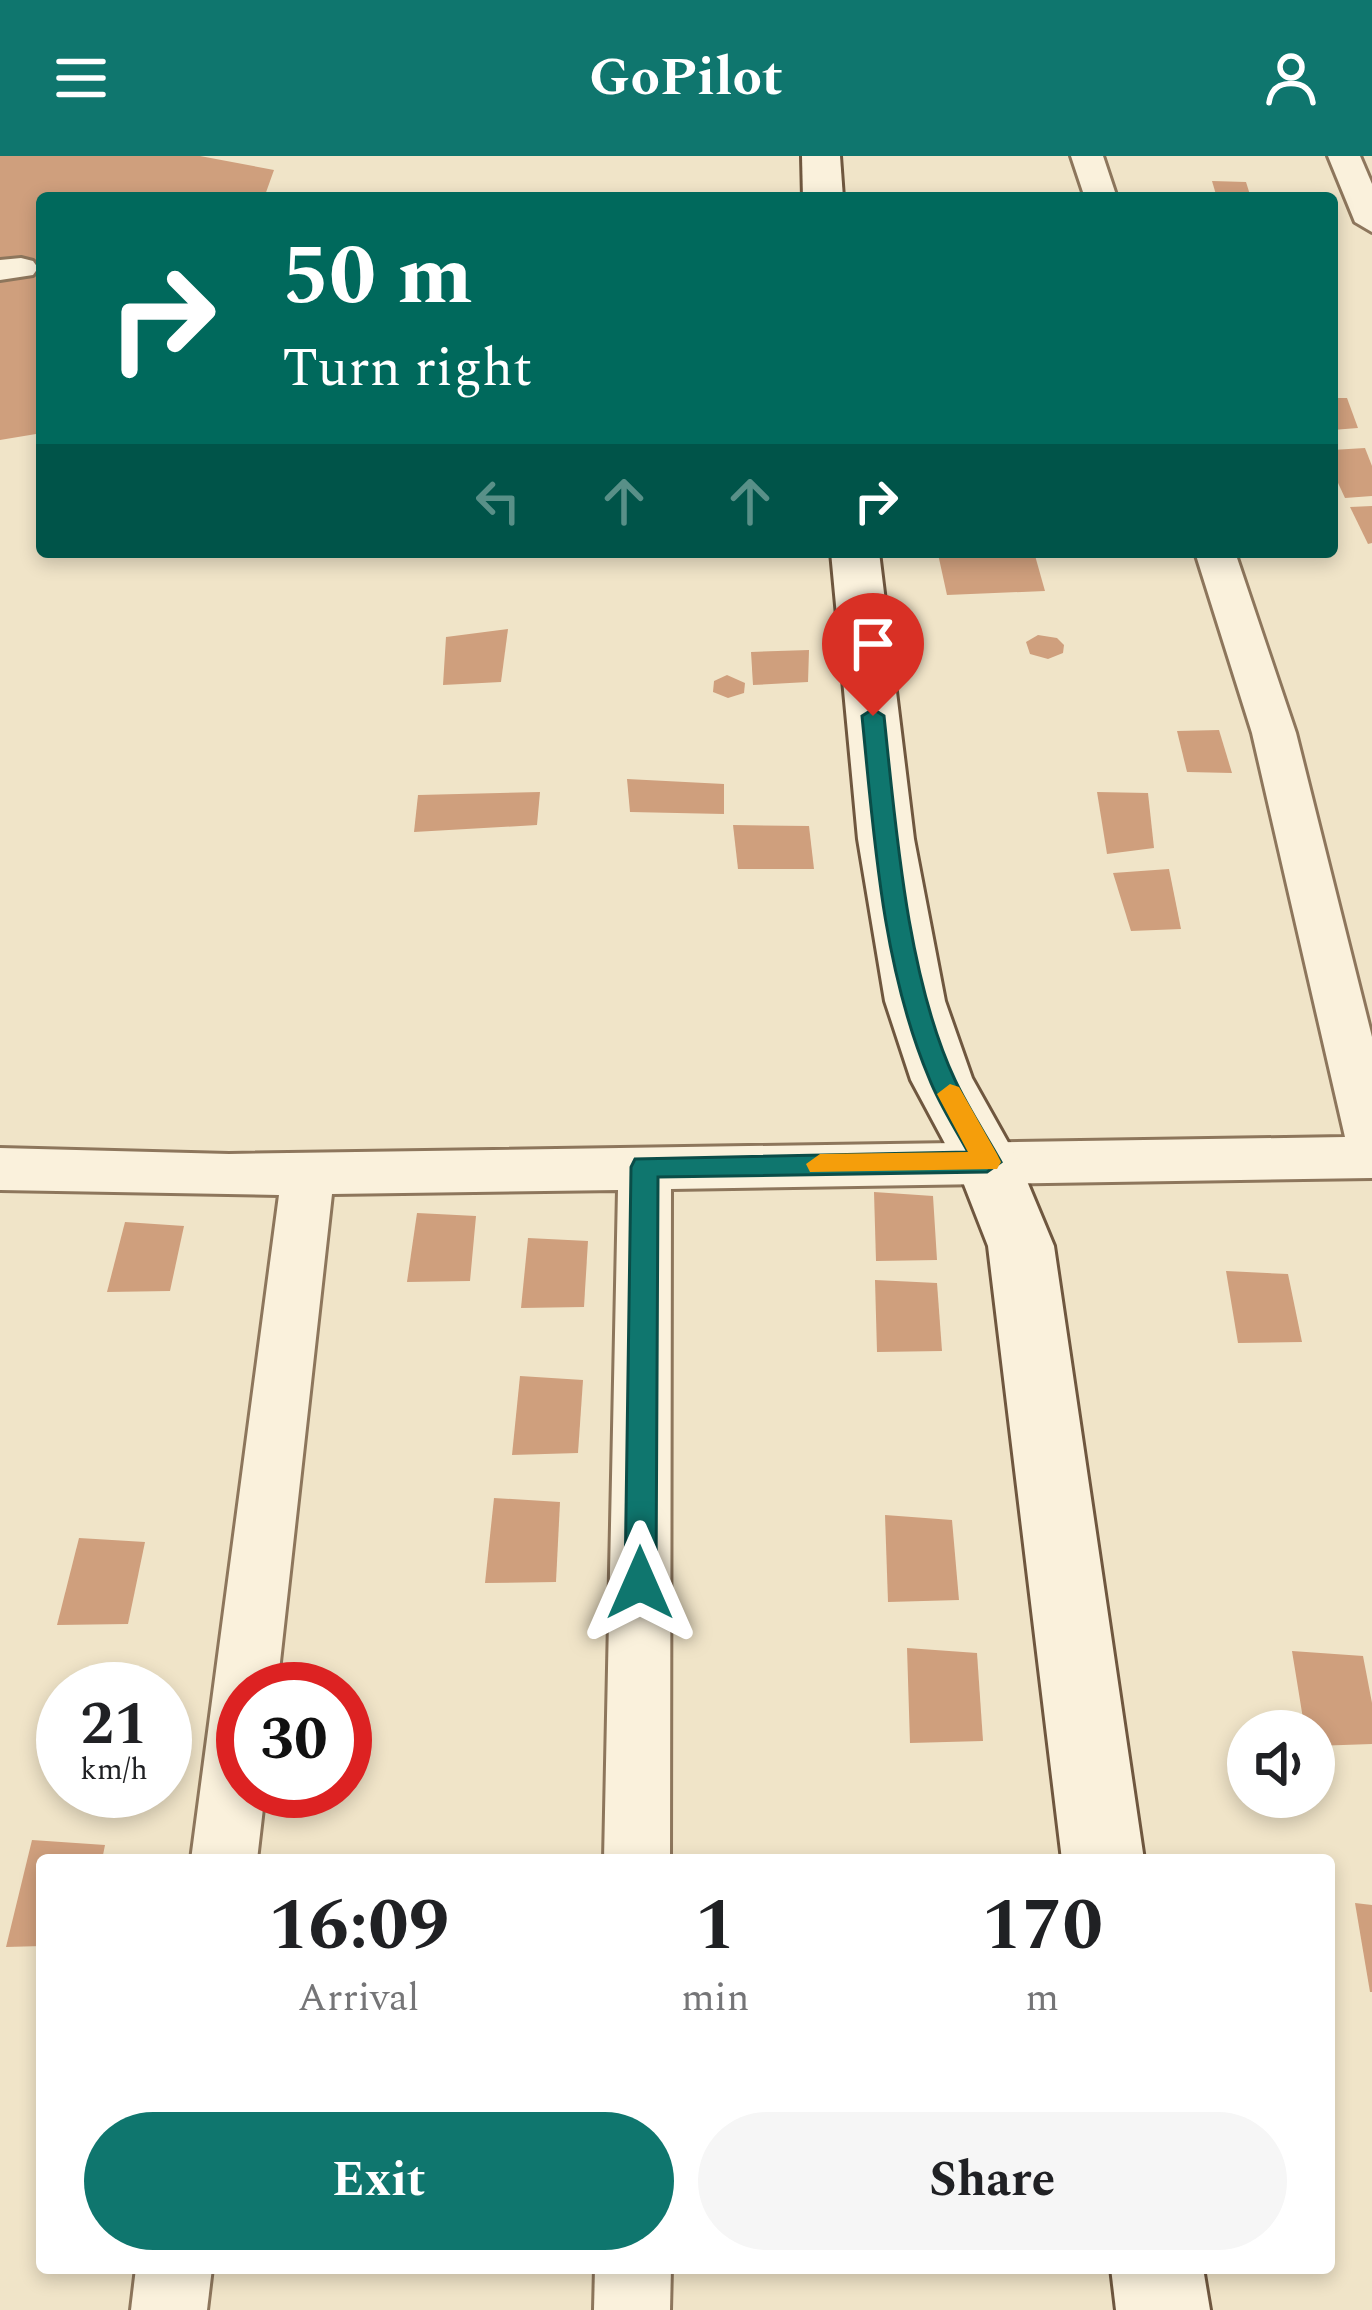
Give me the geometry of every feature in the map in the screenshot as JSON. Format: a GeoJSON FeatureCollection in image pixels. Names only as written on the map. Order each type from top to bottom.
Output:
{"type":"FeatureCollection","features":[{"type":"Feature","properties":{"kind":"street"},"geometry":{"type":"LineString","coordinates":[[821,156],[823,192]]}},
{"type":"Feature","properties":{"kind":"street"},"geometry":{"type":"LineString","coordinates":[[1087,156],[1099,192]]}},
{"type":"Feature","properties":{"kind":"street"},"geometry":{"type":"LineString","coordinates":[[1344,156],[1372,222]]}},
{"type":"Feature","properties":{"kind":"street"},"geometry":{"type":"LineString","coordinates":[[857,558],[886,838],[915,1001],[942,1080],[987,1162],[1021,1246],[1101,1854]]}},
{"type":"Feature","properties":{"kind":"street"},"geometry":{"type":"LineString","coordinates":[[1217,558],[1274,733],[1372,1141]]}},
{"type":"Feature","properties":{"kind":"street"},"geometry":{"type":"LineString","coordinates":[[0,1169],[308,1174],[1372,1157]]}},
{"type":"Feature","properties":{"kind":"street"},"geometry":{"type":"LineString","coordinates":[[637,1854],[644,1167]]}},
{"type":"Feature","properties":{"kind":"street"},"geometry":{"type":"LineString","coordinates":[[248,1662],[308,1174]]}},
{"type":"Feature","properties":{"kind":"street"},"geometry":{"type":"LineString","coordinates":[[225,1854],[229,1818]]}},
{"type":"Feature","properties":{"kind":"street"},"geometry":{"type":"LineString","coordinates":[[169,2310],[173,2274]]}},
{"type":"Feature","properties":{"kind":"street"},"geometry":{"type":"LineString","coordinates":[[632,2310],[633,2274]]}},
{"type":"Feature","properties":{"kind":"street"},"geometry":{"type":"LineString","coordinates":[[1158,2274],[1163,2310]]}},
{"type":"Feature","properties":{"kind":"building"},"geometry":{"type":"Polygon","coordinates":[[[0,156],[200,156],[274,170],[266,192],[36,192],[36,434],[0,440],[0,156]]]}},
{"type":"Feature","properties":{"kind":"building"},"geometry":{"type":"Polygon","coordinates":[[[1212,181],[1246,182],[1249,192],[1215,192],[1212,181]]]}},
{"type":"Feature","properties":{"kind":"building"},"geometry":{"type":"Polygon","coordinates":[[[1338,398],[1347,398],[1358,428],[1338,430],[1338,398]]]}},
{"type":"Feature","properties":{"kind":"building"},"geometry":{"type":"Polygon","coordinates":[[[1365,448],[1372,466],[1372,496],[1345,498],[1338,483],[1338,450],[1365,448]]]}},
{"type":"Feature","properties":{"kind":"building"},"geometry":{"type":"Polygon","coordinates":[[[1372,506],[1372,543],[1368,544],[1350,507],[1372,506]]]}},
{"type":"Feature","properties":{"kind":"building"},"geometry":{"type":"Polygon","coordinates":[[[939,558],[1036,558],[1045,591],[947,595],[939,558]]]}},
{"type":"Feature","properties":{"kind":"building"},"geometry":{"type":"Polygon","coordinates":[[[508,629],[501,682],[443,685],[446,637],[508,629]]]}},
{"type":"Feature","properties":{"kind":"building"},"geometry":{"type":"Polygon","coordinates":[[[1038,635],[1057,638],[1064,645],[1063,653],[1048,659],[1030,654],[1026,642],[1038,635]]]}},
{"type":"Feature","properties":{"kind":"building"},"geometry":{"type":"Polygon","coordinates":[[[809,650],[808,682],[753,685],[751,652],[809,650]]]}},
{"type":"Feature","properties":{"kind":"building"},"geometry":{"type":"Polygon","coordinates":[[[727,675],[745,683],[744,693],[728,698],[713,692],[714,681],[727,675]]]}},
{"type":"Feature","properties":{"kind":"building"},"geometry":{"type":"Polygon","coordinates":[[[1219,730],[1232,773],[1187,772],[1177,731],[1219,730]]]}},
{"type":"Feature","properties":{"kind":"building"},"geometry":{"type":"Polygon","coordinates":[[[627,779],[724,784],[724,814],[630,812],[627,779]]]}},
{"type":"Feature","properties":{"kind":"building"},"geometry":{"type":"Polygon","coordinates":[[[540,792],[537,825],[414,832],[418,795],[540,792]]]}},
{"type":"Feature","properties":{"kind":"building"},"geometry":{"type":"Polygon","coordinates":[[[1097,792],[1148,793],[1154,848],[1107,854],[1097,792]]]}},
{"type":"Feature","properties":{"kind":"building"},"geometry":{"type":"Polygon","coordinates":[[[733,825],[809,826],[814,869],[738,869],[733,825]]]}},
{"type":"Feature","properties":{"kind":"building"},"geometry":{"type":"Polygon","coordinates":[[[1169,869],[1181,929],[1131,931],[1113,873],[1169,869]]]}},
{"type":"Feature","properties":{"kind":"building"},"geometry":{"type":"Polygon","coordinates":[[[874,1192],[933,1196],[937,1260],[876,1261],[874,1192]]]}},
{"type":"Feature","properties":{"kind":"building"},"geometry":{"type":"Polygon","coordinates":[[[417,1213],[476,1216],[470,1281],[407,1282],[417,1213]]]}},
{"type":"Feature","properties":{"kind":"building"},"geometry":{"type":"Polygon","coordinates":[[[125,1222],[184,1226],[170,1291],[107,1292],[125,1222]]]}},
{"type":"Feature","properties":{"kind":"building"},"geometry":{"type":"Polygon","coordinates":[[[528,1238],[588,1241],[584,1307],[521,1308],[528,1238]]]}},
{"type":"Feature","properties":{"kind":"building"},"geometry":{"type":"Polygon","coordinates":[[[1226,1271],[1288,1274],[1302,1342],[1238,1343],[1226,1271]]]}},
{"type":"Feature","properties":{"kind":"building"},"geometry":{"type":"Polygon","coordinates":[[[875,1280],[937,1283],[942,1351],[877,1352],[875,1280]]]}},
{"type":"Feature","properties":{"kind":"building"},"geometry":{"type":"Polygon","coordinates":[[[520,1376],[583,1380],[578,1453],[512,1455],[520,1376]]]}},
{"type":"Feature","properties":{"kind":"building"},"geometry":{"type":"Polygon","coordinates":[[[494,1498],[560,1502],[556,1582],[485,1583],[494,1498]]]}},
{"type":"Feature","properties":{"kind":"building"},"geometry":{"type":"Polygon","coordinates":[[[885,1515],[952,1520],[959,1600],[888,1602],[885,1515]]]}},
{"type":"Feature","properties":{"kind":"building"},"geometry":{"type":"Polygon","coordinates":[[[79,1538],[145,1542],[128,1624],[57,1625],[79,1538]]]}},
{"type":"Feature","properties":{"kind":"building"},"geometry":{"type":"Polygon","coordinates":[[[907,1648],[977,1653],[983,1741],[910,1743],[907,1648]]]}},
{"type":"Feature","properties":{"kind":"building"},"geometry":{"type":"Polygon","coordinates":[[[1292,1651],[1363,1656],[1372,1703],[1372,1744],[1335,1745],[1335,1710],[1302,1710],[1292,1651]]]}},
{"type":"Feature","properties":{"kind":"building"},"geometry":{"type":"Polygon","coordinates":[[[32,1840],[105,1845],[103,1854],[36,1854],[36,1946],[6,1947],[32,1840]]]}},
{"type":"Feature","properties":{"kind":"building"},"geometry":{"type":"Polygon","coordinates":[[[1355,1903],[1372,1905],[1372,1992],[1370,1992],[1355,1903]]]}},
{"type":"Feature","properties":{"kind":"slow traffic"},"geometry":{"type":"LineString","coordinates":[[820,1164],[987,1162],[950,1094]]}},
{"type":"Feature","properties":{"kind":"route"},"geometry":{"type":"LineString","coordinates":[[640,1583],[644,1167],[987,1162],[942,1080],[915,1001],[886,838],[873,716]]}}]}
